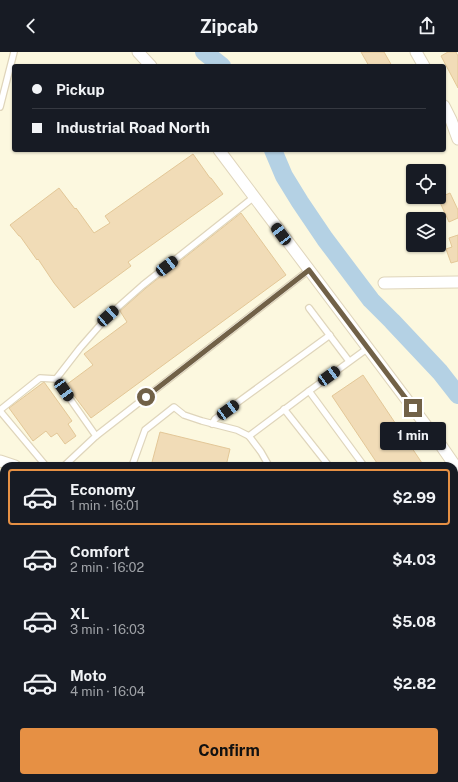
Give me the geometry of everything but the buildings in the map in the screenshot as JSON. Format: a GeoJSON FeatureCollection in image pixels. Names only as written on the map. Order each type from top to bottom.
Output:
{"type":"FeatureCollection","features":[{"type":"Feature","properties":{"kind":"street"},"geometry":{"type":"LineString","coordinates":[[138,52],[150,64]]}},
{"type":"Feature","properties":{"kind":"street"},"geometry":{"type":"LineString","coordinates":[[416,52],[423,64]]}},
{"type":"Feature","properties":{"kind":"street"},"geometry":{"type":"LineString","coordinates":[[446,110],[458,140]]}},
{"type":"Feature","properties":{"kind":"street"},"geometry":{"type":"LineString","coordinates":[[220,152],[452,462]]}},
{"type":"Feature","properties":{"kind":"street"},"geometry":{"type":"LineString","coordinates":[[384,283],[458,282]]}},
{"type":"Feature","properties":{"kind":"lane"},"geometry":{"type":"LineString","coordinates":[[0,107],[14,52]]}},
{"type":"Feature","properties":{"kind":"lane"},"geometry":{"type":"LineString","coordinates":[[56,379],[80,348],[108,316],[143,285],[254,197]]}},
{"type":"Feature","properties":{"kind":"lane"},"geometry":{"type":"LineString","coordinates":[[68,462],[96,436],[309,270]]}},
{"type":"Feature","properties":{"kind":"lane"},"geometry":{"type":"LineString","coordinates":[[309,308],[349,361]]}},
{"type":"Feature","properties":{"kind":"lane"},"geometry":{"type":"LineString","coordinates":[[212,424],[215,419],[330,336]]}},
{"type":"Feature","properties":{"kind":"lane"},"geometry":{"type":"LineString","coordinates":[[249,436],[368,348]]}},
{"type":"Feature","properties":{"kind":"lane"},"geometry":{"type":"LineString","coordinates":[[43,462],[0,410],[40,378],[56,379]]}},
{"type":"Feature","properties":{"kind":"lane"},"geometry":{"type":"LineString","coordinates":[[56,379],[96,436]]}},
{"type":"Feature","properties":{"kind":"lane"},"geometry":{"type":"LineString","coordinates":[[308,391],[361,462]]}},
{"type":"Feature","properties":{"kind":"lane"},"geometry":{"type":"LineString","coordinates":[[133,462],[145,430],[174,407],[184,415],[237,430],[249,436],[267,462]]}},
{"type":"Feature","properties":{"kind":"lane"},"geometry":{"type":"LineString","coordinates":[[284,409],[326,462]]}},
{"type":"Feature","properties":{"kind":"waterway"},"geometry":{"type":"LineString","coordinates":[[204,52],[219,64]]}},
{"type":"Feature","properties":{"kind":"waterway"},"geometry":{"type":"LineString","coordinates":[[274,152],[284,176],[300,202],[325,239],[371,300],[440,372],[458,395]]}},
{"type":"Feature","properties":{"kind":"route"},"geometry":{"type":"LineString","coordinates":[[146,397],[309,270],[413,408]]}}]}
